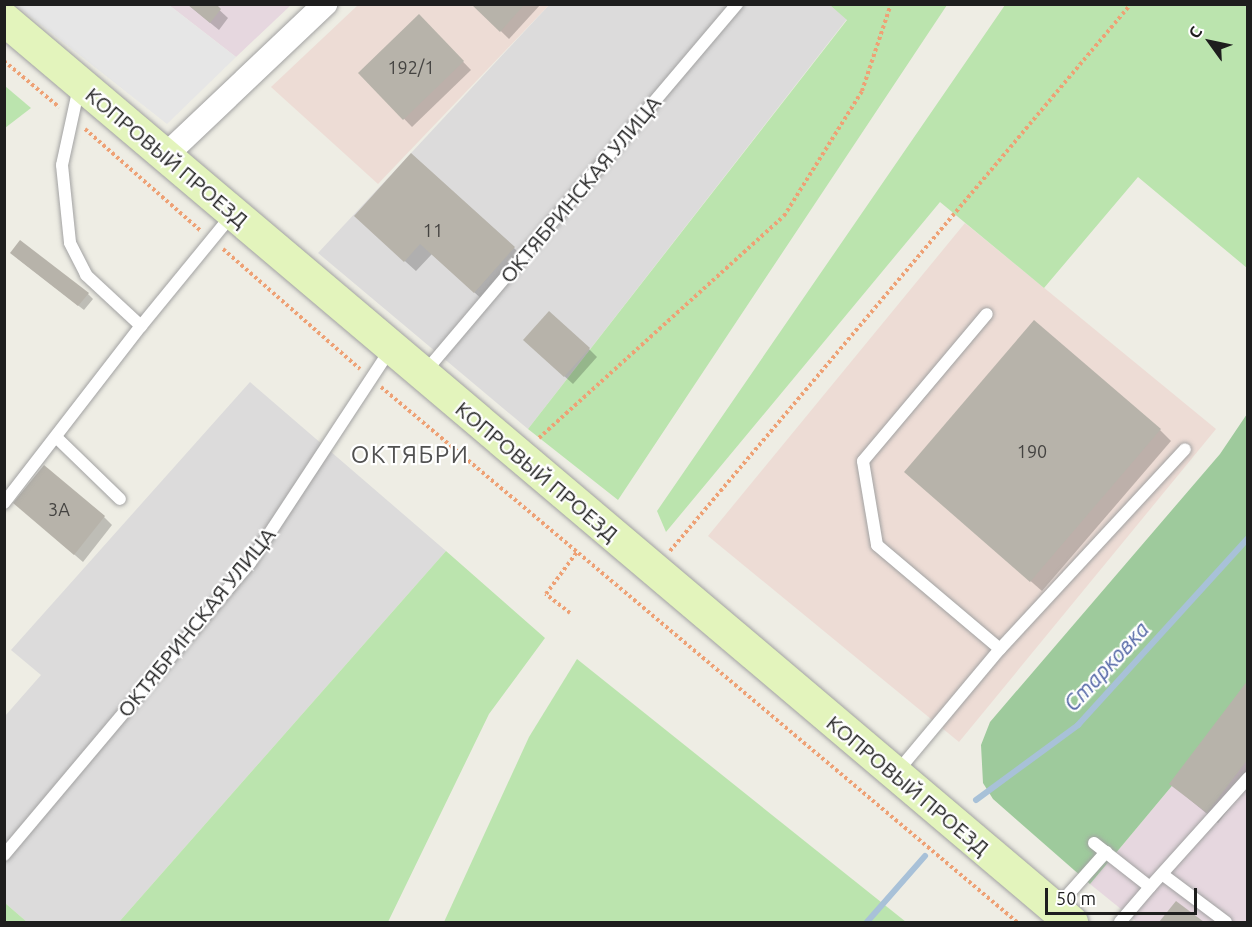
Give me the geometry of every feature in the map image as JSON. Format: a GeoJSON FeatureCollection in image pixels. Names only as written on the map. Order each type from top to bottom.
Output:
{"type":"FeatureCollection","features":[{"type":"Feature","properties":{"kind":"main road","name":"КОПРОВЫЙ ПРОЕЗД"},"geometry":{"type":"LineString","coordinates":[[4,19],[517,456],[1063,916]]}},
{"type":"Feature","properties":{"kind":"street"},"geometry":{"type":"LineString","coordinates":[[165,156],[325,4]]}},
{"type":"Feature","properties":{"kind":"lane","name":"ОКТЯБРИНСКАЯ УЛИЦА"},"geometry":{"type":"LineString","coordinates":[[423,374],[737,4]]}},
{"type":"Feature","properties":{"kind":"lane"},"geometry":{"type":"LineString","coordinates":[[80,83],[62,165],[70,243],[86,275],[141,326]]}},
{"type":"Feature","properties":{"kind":"lane"},"geometry":{"type":"LineString","coordinates":[[4,503],[141,326],[234,213]]}},
{"type":"Feature","properties":{"kind":"lane"},"geometry":{"type":"LineString","coordinates":[[987,314],[863,461],[877,545],[1000,649]]}},
{"type":"Feature","properties":{"kind":"lane","name":"ОКТЯБРИНСКАЯ УЛИЦА"},"geometry":{"type":"LineString","coordinates":[[4,855],[250,563],[391,347]]}},
{"type":"Feature","properties":{"kind":"lane"},"geometry":{"type":"LineString","coordinates":[[56,437],[120,499]]}},
{"type":"Feature","properties":{"kind":"lane"},"geometry":{"type":"LineString","coordinates":[[896,774],[1000,649],[1185,449]]}},
{"type":"Feature","properties":{"kind":"lane"},"geometry":{"type":"LineString","coordinates":[[1120,922],[1248,778]]}},
{"type":"Feature","properties":{"kind":"lane"},"geometry":{"type":"LineString","coordinates":[[1094,843],[1150,887]]}},
{"type":"Feature","properties":{"kind":"lane"},"geometry":{"type":"LineString","coordinates":[[1063,916],[1106,852]]}},
{"type":"Feature","properties":{"kind":"lane"},"geometry":{"type":"LineString","coordinates":[[1162,874],[1226,922]]}},
{"type":"Feature","properties":{"kind":"path"},"geometry":{"type":"LineString","coordinates":[[517,456],[784,216],[862,91],[891,4]]}},
{"type":"Feature","properties":{"kind":"path"},"geometry":{"type":"LineString","coordinates":[[653,569],[726,488],[1131,4]]}},
{"type":"Feature","properties":{"kind":"path"},"geometry":{"type":"LineString","coordinates":[[4,60],[372,379],[1017,922]]}},
{"type":"Feature","properties":{"kind":"path"},"geometry":{"type":"LineString","coordinates":[[570,613],[546,594],[577,552]]}},
{"type":"Feature","properties":{"kind":"shaded area"},"geometry":{"type":"Polygon","coordinates":[[[830,4],[847,19],[528,429],[318,253],[549,5],[830,4]]]}},
{"type":"Feature","properties":{"kind":"shaded area"},"geometry":{"type":"Polygon","coordinates":[[[16,5],[169,5],[236,57],[167,124],[16,5]]]}},
{"type":"Feature","properties":{"kind":"shaded area"},"geometry":{"type":"Polygon","coordinates":[[[169,5],[291,5],[236,57],[169,5]]]}},
{"type":"Feature","properties":{"kind":"shaded area"},"geometry":{"type":"Polygon","coordinates":[[[358,5],[549,5],[378,184],[271,87],[358,5]]]}},
{"type":"Feature","properties":{"kind":"shaded area"},"geometry":{"type":"Polygon","coordinates":[[[965,223],[1216,429],[959,742],[708,536],[965,223]]]}},
{"type":"Feature","properties":{"kind":"shaded area"},"geometry":{"type":"Polygon","coordinates":[[[250,382],[446,551],[119,922],[27,922],[5,903],[5,716],[41,675],[11,650],[250,382]]]}},
{"type":"Feature","properties":{"kind":"shaded area"},"geometry":{"type":"Polygon","coordinates":[[[1247,696],[1247,922],[1137,922],[1090,884],[1247,696]]]}},
{"type":"Feature","properties":{"kind":"green space"},"geometry":{"type":"Polygon","coordinates":[[[830,5],[947,5],[618,500],[528,429],[847,20],[830,5]]]}},
{"type":"Feature","properties":{"kind":"green space"},"geometry":{"type":"Polygon","coordinates":[[[1005,5],[1247,5],[1247,268],[1138,177],[1044,288],[940,202],[666,532],[657,511],[1005,5]]]}},
{"type":"Feature","properties":{"kind":"green space"},"geometry":{"type":"Polygon","coordinates":[[[5,86],[31,108],[5,128],[5,86]]]}},
{"type":"Feature","properties":{"kind":"green space"},"geometry":{"type":"Polygon","coordinates":[[[1247,414],[1247,696],[1090,884],[993,799],[983,783],[981,745],[990,722],[1220,454],[1247,414]]]}},
{"type":"Feature","properties":{"kind":"green space"},"geometry":{"type":"Polygon","coordinates":[[[446,551],[545,638],[489,714],[388,922],[119,922],[446,551]]]}},
{"type":"Feature","properties":{"kind":"green space"},"geometry":{"type":"Polygon","coordinates":[[[577,659],[906,922],[444,922],[529,737],[577,659]]]}},
{"type":"Feature","properties":{"kind":"green space"},"geometry":{"type":"Polygon","coordinates":[[[5,903],[27,922],[5,922],[5,903]]]}},
{"type":"Feature","properties":{"kind":"building"},"geometry":{"type":"Polygon","coordinates":[[[187,4],[216,4],[221,9],[210,23],[187,4]]]}},
{"type":"Feature","properties":{"kind":"building"},"geometry":{"type":"Polygon","coordinates":[[[471,4],[525,4],[500,32],[471,4]]]}},
{"type":"Feature","properties":{"kind":"building"},"geometry":{"type":"Polygon","coordinates":[[[419,14],[464,61],[403,120],[358,73],[419,14]]]}},
{"type":"Feature","properties":{"kind":"building"},"geometry":{"type":"Polygon","coordinates":[[[411,153],[515,247],[474,293],[420,244],[404,262],[354,216],[411,153]]]}},
{"type":"Feature","properties":{"kind":"building"},"geometry":{"type":"Polygon","coordinates":[[[20,240],[89,293],[78,306],[10,253],[20,240]]]}},
{"type":"Feature","properties":{"kind":"building"},"geometry":{"type":"Polygon","coordinates":[[[549,311],[590,348],[564,377],[523,340],[549,311]]]}},
{"type":"Feature","properties":{"kind":"building"},"geometry":{"type":"Polygon","coordinates":[[[1034,320],[1161,429],[1030,582],[904,472],[1034,320]]]}},
{"type":"Feature","properties":{"kind":"building"},"geometry":{"type":"Polygon","coordinates":[[[44,465],[105,516],[74,555],[13,503],[44,465]]]}},
{"type":"Feature","properties":{"kind":"building"},"geometry":{"type":"Polygon","coordinates":[[[1248,680],[1248,759],[1207,813],[1169,784],[1248,680]]]}},
{"type":"Feature","properties":{"kind":"building"},"geometry":{"type":"Polygon","coordinates":[[[1176,901],[1204,922],[1159,922],[1176,901]]]}},
{"type":"Feature","properties":{"kind":"waterway","name":"Старковка"},"geometry":{"type":"LineString","coordinates":[[976,800],[1078,725],[1248,538]]}},
{"type":"Feature","properties":{"kind":"waterway","name":"Старковка"},"geometry":{"type":"LineString","coordinates":[[867,922],[925,856]]}},
{"type":"Feature","properties":{"kind":"district","name":"ОКТЯБРИ"},"geometry":{"type":"Point","coordinates":[410,455]}}]}
